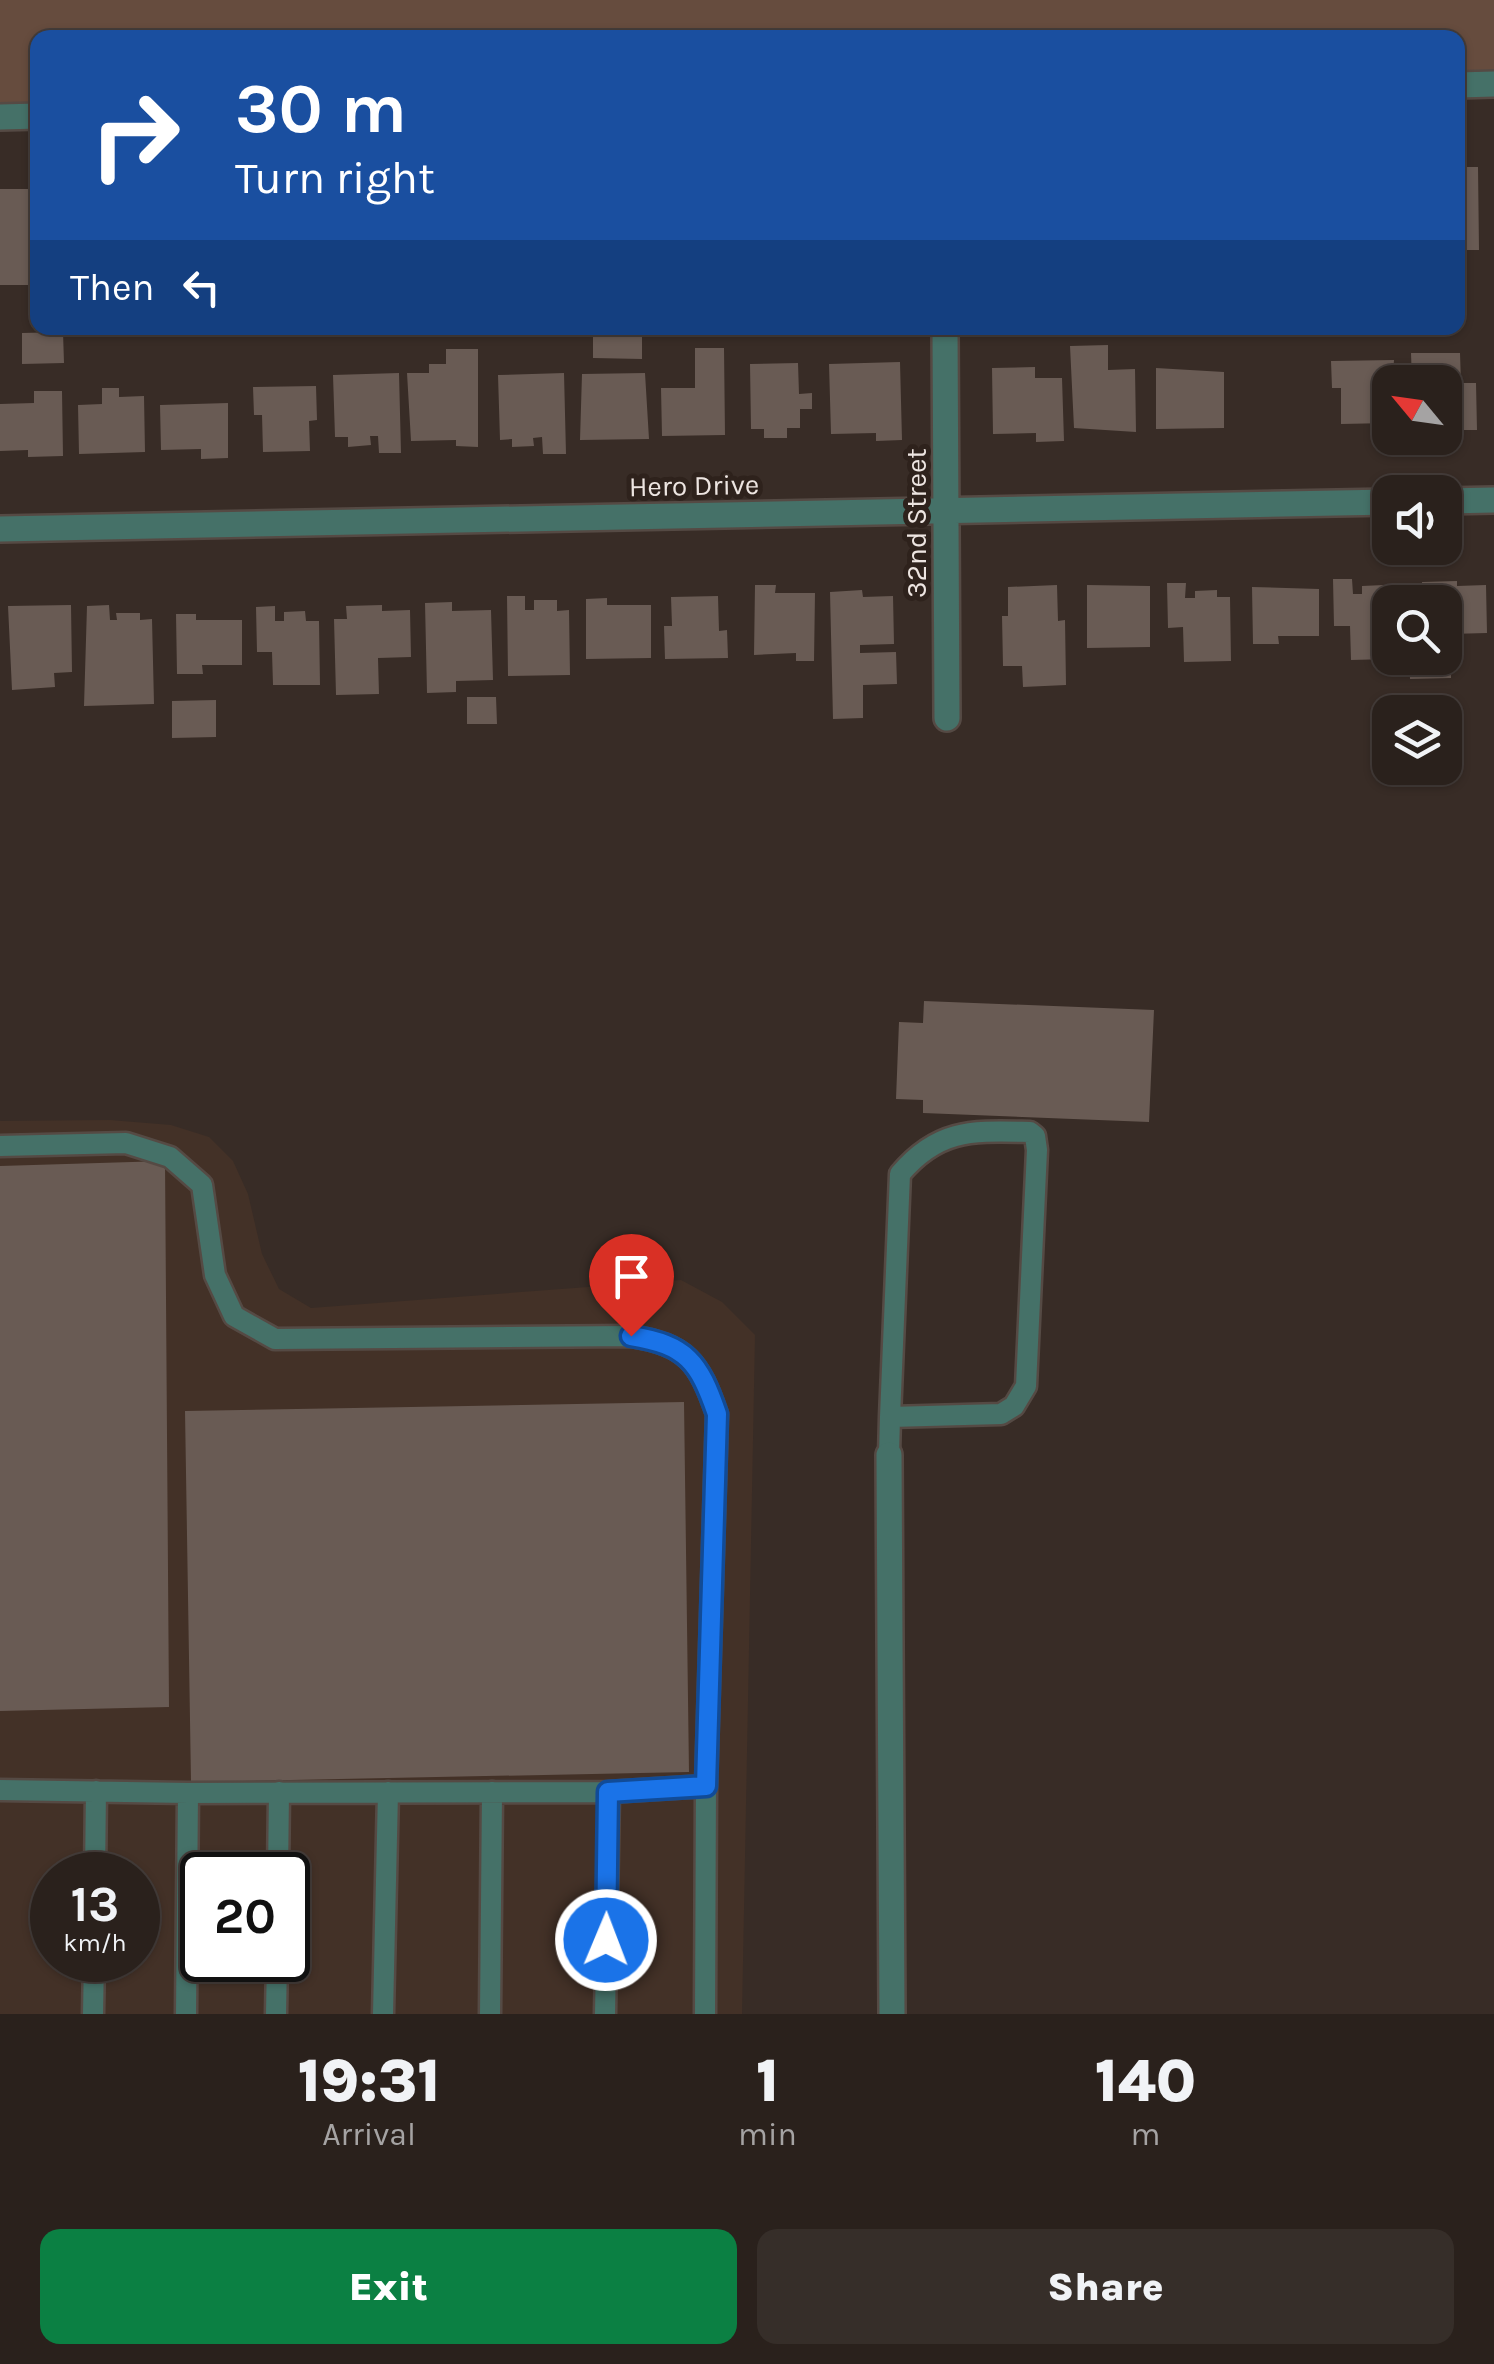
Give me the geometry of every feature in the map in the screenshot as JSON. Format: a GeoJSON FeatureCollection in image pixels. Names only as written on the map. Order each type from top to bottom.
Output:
{"type":"FeatureCollection","features":[{"type":"Feature","properties":{"kind":"street"},"geometry":{"type":"LineString","coordinates":[[1465,85],[1494,84]]}},
{"type":"Feature","properties":{"kind":"street"},"geometry":{"type":"LineString","coordinates":[[0,117],[30,116]]}},
{"type":"Feature","properties":{"kind":"street","name":"32nd Street"},"geometry":{"type":"LineString","coordinates":[[945,335],[947,718]]}},
{"type":"Feature","properties":{"kind":"street"},"geometry":{"type":"LineString","coordinates":[[1462,501],[1494,500]]}},
{"type":"Feature","properties":{"kind":"street","name":"Hero Drive"},"geometry":{"type":"LineString","coordinates":[[0,529],[1372,502]]}},
{"type":"Feature","properties":{"kind":"street"},"geometry":{"type":"LineString","coordinates":[[889,1456],[892,2014]]}},
{"type":"Feature","properties":{"kind":"lane"},"geometry":{"type":"LineString","coordinates":[[889,1456],[890,1417],[900,1174],[918,1153],[940,1138],[979,1131],[1030,1132],[1036,1136],[1037,1150],[1026,1386],[1014,1406],[1000,1414],[890,1417]]}},
{"type":"Feature","properties":{"kind":"lane"},"geometry":{"type":"LineString","coordinates":[[0,1146],[126,1144],[170,1157],[202,1185],[215,1275],[234,1316],[275,1339],[631,1336],[669,1342],[703,1372],[717,1414],[706,1786],[705,2014]]}},
{"type":"Feature","properties":{"kind":"lane"},"geometry":{"type":"LineString","coordinates":[[0,1790],[608,1792],[706,1786]]}},
{"type":"Feature","properties":{"kind":"lane"},"geometry":{"type":"LineString","coordinates":[[95,1852],[96,1791]]}},
{"type":"Feature","properties":{"kind":"lane"},"geometry":{"type":"LineString","coordinates":[[186,2014],[188,1792]]}},
{"type":"Feature","properties":{"kind":"lane"},"geometry":{"type":"LineString","coordinates":[[279,1852],[280,1792]]}},
{"type":"Feature","properties":{"kind":"lane"},"geometry":{"type":"LineString","coordinates":[[383,2014],[388,1792]]}},
{"type":"Feature","properties":{"kind":"lane"},"geometry":{"type":"LineString","coordinates":[[490,2014],[492,1792]]}},
{"type":"Feature","properties":{"kind":"lane"},"geometry":{"type":"LineString","coordinates":[[604,2014],[608,1792]]}},
{"type":"Feature","properties":{"kind":"lane"},"geometry":{"type":"LineString","coordinates":[[93,2014],[94,1982]]}},
{"type":"Feature","properties":{"kind":"lane"},"geometry":{"type":"LineString","coordinates":[[276,2014],[277,1982]]}},
{"type":"Feature","properties":{"kind":"shaded area"},"geometry":{"type":"Polygon","coordinates":[[[0,0],[1494,0],[1494,79],[1465,80],[1465,30],[30,30],[30,113],[0,114],[0,0]]]}},
{"type":"Feature","properties":{"kind":"shaded area"},"geometry":{"type":"Polygon","coordinates":[[[110,1120],[171,1125],[209,1137],[233,1161],[248,1194],[262,1254],[279,1289],[311,1308],[681,1280],[722,1302],[755,1335],[742,2014],[0,2014],[0,1121],[110,1120]]]}},
{"type":"Feature","properties":{"kind":"building"},"geometry":{"type":"Polygon","coordinates":[[[1465,167],[1478,167],[1479,250],[1465,250],[1465,167]]]}},
{"type":"Feature","properties":{"kind":"building"},"geometry":{"type":"Polygon","coordinates":[[[0,189],[30,189],[30,285],[0,285],[0,189]]]}},
{"type":"Feature","properties":{"kind":"building"},"geometry":{"type":"Polygon","coordinates":[[[22,333],[63,335],[64,363],[22,364],[22,333]]]}},
{"type":"Feature","properties":{"kind":"building"},"geometry":{"type":"Polygon","coordinates":[[[593,335],[642,335],[642,359],[593,358],[593,335]]]}},
{"type":"Feature","properties":{"kind":"building"},"geometry":{"type":"Polygon","coordinates":[[[1108,345],[1108,370],[1135,369],[1136,432],[1074,428],[1070,346],[1108,345]]]}},
{"type":"Feature","properties":{"kind":"building"},"geometry":{"type":"Polygon","coordinates":[[[695,348],[724,348],[725,435],[662,436],[661,388],[695,388],[695,348]]]}},
{"type":"Feature","properties":{"kind":"building"},"geometry":{"type":"Polygon","coordinates":[[[446,349],[478,349],[478,447],[456,446],[456,440],[411,441],[407,373],[429,373],[429,364],[446,364],[446,349]]]}},
{"type":"Feature","properties":{"kind":"building"},"geometry":{"type":"Polygon","coordinates":[[[1411,353],[1460,353],[1460,365],[1411,365],[1411,353]]]}},
{"type":"Feature","properties":{"kind":"building"},"geometry":{"type":"Polygon","coordinates":[[[1394,360],[1394,365],[1372,365],[1372,423],[1341,424],[1341,388],[1332,388],[1331,361],[1394,360]]]}},
{"type":"Feature","properties":{"kind":"building"},"geometry":{"type":"Polygon","coordinates":[[[900,362],[902,440],[876,441],[876,433],[831,434],[829,364],[900,362]]]}},
{"type":"Feature","properties":{"kind":"building"},"geometry":{"type":"Polygon","coordinates":[[[798,363],[799,394],[812,393],[812,409],[800,409],[800,428],[787,428],[787,438],[764,438],[764,429],[751,429],[750,364],[798,363]]]}},
{"type":"Feature","properties":{"kind":"building"},"geometry":{"type":"Polygon","coordinates":[[[1035,367],[1035,378],[1062,378],[1064,441],[1036,442],[1036,433],[993,434],[992,368],[1035,367]]]}},
{"type":"Feature","properties":{"kind":"building"},"geometry":{"type":"Polygon","coordinates":[[[1156,368],[1224,372],[1224,428],[1156,429],[1156,368]]]}},
{"type":"Feature","properties":{"kind":"building"},"geometry":{"type":"Polygon","coordinates":[[[399,373],[401,453],[379,453],[378,436],[370,436],[371,445],[348,447],[348,437],[335,437],[333,375],[399,373]]]}},
{"type":"Feature","properties":{"kind":"building"},"geometry":{"type":"Polygon","coordinates":[[[564,373],[566,454],[543,454],[542,437],[533,438],[534,446],[512,447],[512,439],[500,440],[498,375],[564,373]]]}},
{"type":"Feature","properties":{"kind":"building"},"geometry":{"type":"Polygon","coordinates":[[[645,373],[649,439],[580,440],[582,374],[645,373]]]}},
{"type":"Feature","properties":{"kind":"building"},"geometry":{"type":"Polygon","coordinates":[[[1462,383],[1476,383],[1477,430],[1462,430],[1462,383]]]}},
{"type":"Feature","properties":{"kind":"building"},"geometry":{"type":"Polygon","coordinates":[[[316,386],[317,420],[309,421],[310,451],[263,452],[262,415],[254,415],[253,387],[316,386]]]}},
{"type":"Feature","properties":{"kind":"building"},"geometry":{"type":"Polygon","coordinates":[[[102,388],[119,388],[119,397],[144,396],[145,452],[79,454],[78,405],[102,404],[102,388]]]}},
{"type":"Feature","properties":{"kind":"building"},"geometry":{"type":"Polygon","coordinates":[[[34,391],[62,391],[63,456],[28,457],[28,450],[0,451],[0,404],[34,403],[34,391]]]}},
{"type":"Feature","properties":{"kind":"building"},"geometry":{"type":"Polygon","coordinates":[[[228,403],[228,458],[201,459],[201,449],[161,450],[160,405],[228,403]]]}},
{"type":"Feature","properties":{"kind":"building"},"geometry":{"type":"Polygon","coordinates":[[[1333,579],[1352,579],[1353,594],[1362,594],[1362,586],[1372,586],[1372,659],[1351,660],[1350,626],[1334,626],[1333,579]]]}},
{"type":"Feature","properties":{"kind":"building"},"geometry":{"type":"Polygon","coordinates":[[[1457,581],[1457,585],[1422,585],[1457,581]]]}},
{"type":"Feature","properties":{"kind":"building"},"geometry":{"type":"Polygon","coordinates":[[[1167,583],[1186,583],[1185,598],[1195,598],[1195,591],[1217,590],[1217,597],[1230,597],[1231,661],[1184,662],[1183,627],[1168,628],[1167,583]]]}},
{"type":"Feature","properties":{"kind":"building"},"geometry":{"type":"Polygon","coordinates":[[[755,585],[776,585],[775,593],[815,593],[814,661],[796,661],[796,653],[754,655],[755,585]]]}},
{"type":"Feature","properties":{"kind":"building"},"geometry":{"type":"Polygon","coordinates":[[[1057,585],[1058,621],[1065,620],[1066,685],[1023,687],[1022,666],[1003,666],[1002,616],[1008,616],[1008,587],[1057,585]]]}},
{"type":"Feature","properties":{"kind":"building"},"geometry":{"type":"Polygon","coordinates":[[[1087,585],[1150,586],[1150,647],[1087,648],[1087,585]]]}},
{"type":"Feature","properties":{"kind":"building"},"geometry":{"type":"Polygon","coordinates":[[[1486,585],[1487,633],[1462,634],[1462,586],[1486,585]]]}},
{"type":"Feature","properties":{"kind":"building"},"geometry":{"type":"Polygon","coordinates":[[[1252,587],[1319,589],[1319,636],[1278,636],[1279,644],[1253,644],[1252,587]]]}},
{"type":"Feature","properties":{"kind":"building"},"geometry":{"type":"Polygon","coordinates":[[[862,590],[863,597],[893,596],[894,644],[860,645],[860,653],[896,652],[897,684],[863,685],[863,718],[833,719],[830,592],[862,590]]]}},
{"type":"Feature","properties":{"kind":"building"},"geometry":{"type":"Polygon","coordinates":[[[507,596],[525,596],[525,610],[534,610],[534,600],[557,600],[557,611],[569,610],[570,675],[508,676],[507,596]]]}},
{"type":"Feature","properties":{"kind":"building"},"geometry":{"type":"Polygon","coordinates":[[[718,596],[719,631],[727,630],[728,658],[665,659],[664,626],[672,626],[671,597],[718,596]]]}},
{"type":"Feature","properties":{"kind":"building"},"geometry":{"type":"Polygon","coordinates":[[[607,598],[607,605],[651,605],[651,658],[586,659],[586,599],[607,598]]]}},
{"type":"Feature","properties":{"kind":"building"},"geometry":{"type":"Polygon","coordinates":[[[452,602],[452,611],[491,610],[493,680],[456,681],[456,692],[427,693],[425,603],[452,602]]]}},
{"type":"Feature","properties":{"kind":"building"},"geometry":{"type":"Polygon","coordinates":[[[71,605],[72,672],[54,673],[55,687],[12,690],[8,606],[71,605]]]}},
{"type":"Feature","properties":{"kind":"building"},"geometry":{"type":"Polygon","coordinates":[[[109,605],[110,620],[117,620],[116,613],[140,613],[140,620],[152,619],[154,704],[84,706],[87,606],[109,605]]]}},
{"type":"Feature","properties":{"kind":"building"},"geometry":{"type":"Polygon","coordinates":[[[382,605],[382,611],[410,610],[411,657],[378,658],[379,694],[336,695],[334,619],[347,619],[346,606],[382,605]]]}},
{"type":"Feature","properties":{"kind":"building"},"geometry":{"type":"Polygon","coordinates":[[[275,606],[275,621],[284,621],[284,612],[305,611],[306,621],[319,621],[320,685],[273,685],[272,652],[257,652],[256,607],[275,606]]]}},
{"type":"Feature","properties":{"kind":"building"},"geometry":{"type":"Polygon","coordinates":[[[176,614],[196,614],[196,620],[242,620],[242,665],[202,665],[203,674],[177,674],[176,614]]]}},
{"type":"Feature","properties":{"kind":"building"},"geometry":{"type":"Polygon","coordinates":[[[1410,675],[1451,675],[1451,678],[1410,679],[1410,675]]]}},
{"type":"Feature","properties":{"kind":"building"},"geometry":{"type":"Polygon","coordinates":[[[467,697],[496,697],[497,724],[467,724],[467,697]]]}},
{"type":"Feature","properties":{"kind":"building"},"geometry":{"type":"Polygon","coordinates":[[[216,700],[216,737],[172,738],[172,701],[216,700]]]}},
{"type":"Feature","properties":{"kind":"building"},"geometry":{"type":"Polygon","coordinates":[[[924,1001],[1154,1010],[1149,1122],[923,1113],[923,1100],[896,1099],[899,1022],[923,1023],[924,1001]]]}},
{"type":"Feature","properties":{"kind":"building"},"geometry":{"type":"Polygon","coordinates":[[[165,1161],[169,1707],[0,1711],[0,1166],[165,1161]]]}},
{"type":"Feature","properties":{"kind":"building"},"geometry":{"type":"Polygon","coordinates":[[[684,1402],[689,1772],[191,1782],[185,1411],[684,1402]]]}},
{"type":"Feature","properties":{"kind":"route"},"geometry":{"type":"LineString","coordinates":[[606,1940],[608,1792],[706,1786],[717,1414],[703,1372],[669,1342],[631,1336]]}}]}
